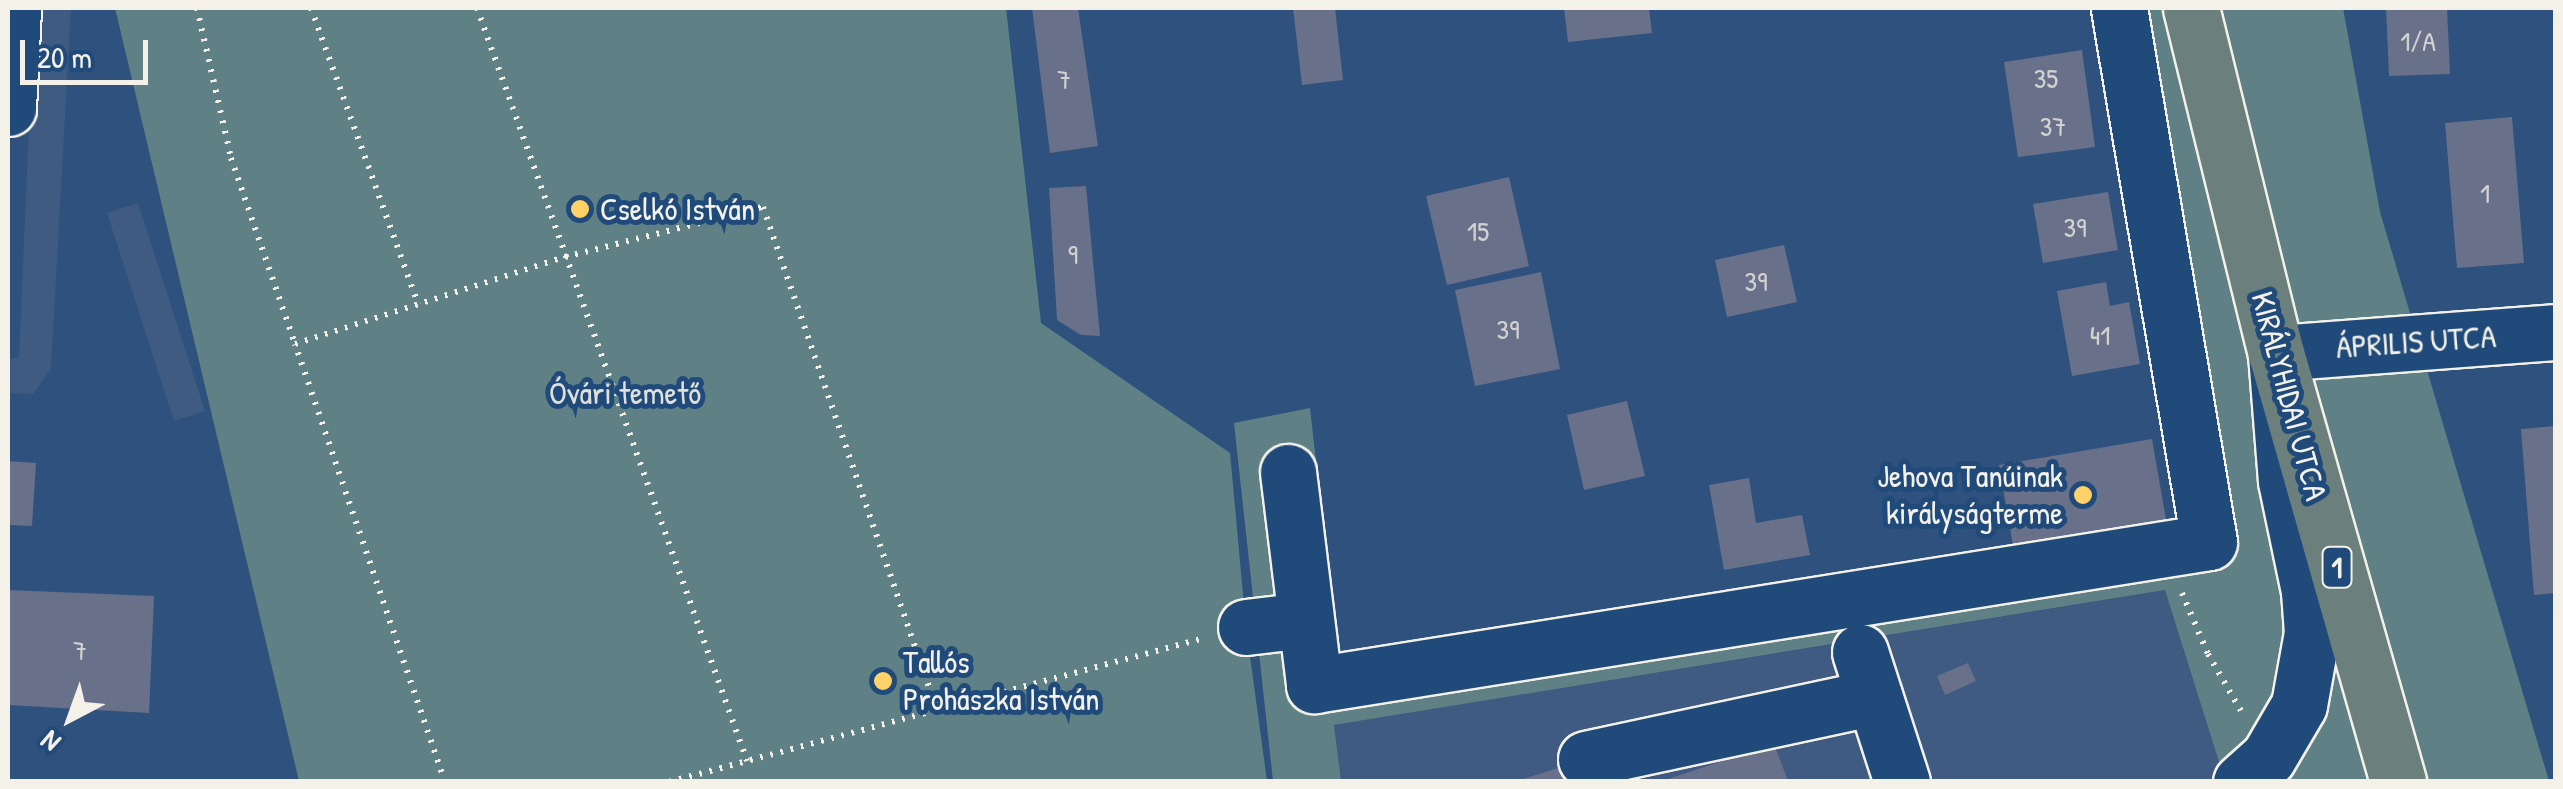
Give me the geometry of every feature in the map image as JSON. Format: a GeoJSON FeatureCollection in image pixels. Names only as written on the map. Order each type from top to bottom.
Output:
{"type":"FeatureCollection","features":[{"type":"Feature","properties":{"kind":"main road","name":"KIRÁLYHIDAI UTCA"},"geometry":{"type":"LineString","coordinates":[[2191,8],[2276,353],[2398,782]]}},
{"type":"Feature","properties":{"kind":"street"},"geometry":{"type":"LineString","coordinates":[[8,108],[13,8]]}},
{"type":"Feature","properties":{"kind":"street"},"geometry":{"type":"LineString","coordinates":[[1288,472],[1314,685],[2189,545],[2119,8]]}},
{"type":"Feature","properties":{"kind":"street","name":"ÁPRILIS UTCA"},"geometry":{"type":"LineString","coordinates":[[2276,353],[2556,332]]}},
{"type":"Feature","properties":{"kind":"street"},"geometry":{"type":"LineString","coordinates":[[2254,770],[2300,705],[2312,633],[2309,591],[2286,482],[2276,353]]}},
{"type":"Feature","properties":{"kind":"street"},"geometry":{"type":"LineString","coordinates":[[1246,628],[1305,620]]}},
{"type":"Feature","properties":{"kind":"street"},"geometry":{"type":"LineString","coordinates":[[1586,759],[1867,675],[1902,782]]}},
{"type":"Feature","properties":{"kind":"path"},"geometry":{"type":"LineString","coordinates":[[197,8],[231,158],[446,782]]}},
{"type":"Feature","properties":{"kind":"path"},"geometry":{"type":"LineString","coordinates":[[311,8],[418,304]]}},
{"type":"Feature","properties":{"kind":"path"},"geometry":{"type":"LineString","coordinates":[[478,8],[747,761]]}},
{"type":"Feature","properties":{"kind":"path"},"geometry":{"type":"LineString","coordinates":[[295,344],[565,256],[762,208],[937,710]]}},
{"type":"Feature","properties":{"kind":"path"},"geometry":{"type":"LineString","coordinates":[[2189,545],[2182,595],[2254,770]]}},
{"type":"Feature","properties":{"kind":"path"},"geometry":{"type":"LineString","coordinates":[[669,782],[1246,628]]}},
{"type":"Feature","properties":{"kind":"shaded area"},"geometry":{"type":"Polygon","coordinates":[[[34,8],[71,8],[51,369],[33,394],[8,393],[8,359],[19,358],[34,8]]]}},
{"type":"Feature","properties":{"kind":"shaded area"},"geometry":{"type":"Polygon","coordinates":[[[138,203],[205,411],[174,421],[107,213],[138,203]]]}},
{"type":"Feature","properties":{"kind":"shaded area"},"geometry":{"type":"Polygon","coordinates":[[[2166,590],[2225,781],[1341,781],[1334,725],[2166,590]]]}},
{"type":"Feature","properties":{"kind":"green space","name":"Óvári temető"},"geometry":{"type":"Polygon","coordinates":[[[115,8],[1006,8],[1041,323],[1230,453],[1246,627],[1267,781],[299,781],[115,8]]]}},
{"type":"Feature","properties":{"kind":"green space"},"geometry":{"type":"Polygon","coordinates":[[[2094,8],[2343,8],[2380,212],[2549,781],[2225,781],[2165,590],[1334,725],[1341,781],[1273,781],[1234,423],[1310,408],[1338,659],[2186,535],[2094,8]]]}},
{"type":"Feature","properties":{"kind":"building"},"geometry":{"type":"Polygon","coordinates":[[[1032,8],[1078,8],[1098,146],[1050,153],[1032,8]]]}},
{"type":"Feature","properties":{"kind":"building"},"geometry":{"type":"Polygon","coordinates":[[[1293,8],[1335,8],[1343,80],[1302,85],[1293,8]]]}},
{"type":"Feature","properties":{"kind":"building"},"geometry":{"type":"Polygon","coordinates":[[[1564,8],[1649,8],[1652,33],[1568,42],[1564,8]]]}},
{"type":"Feature","properties":{"kind":"building"},"geometry":{"type":"Polygon","coordinates":[[[2386,8],[2447,8],[2450,74],[2389,76],[2386,8]]]}},
{"type":"Feature","properties":{"kind":"building"},"geometry":{"type":"Polygon","coordinates":[[[2082,50],[2095,147],[2018,157],[2004,62],[2082,50]]]}},
{"type":"Feature","properties":{"kind":"building"},"geometry":{"type":"Polygon","coordinates":[[[2512,117],[2524,263],[2457,268],[2445,123],[2512,117]]]}},
{"type":"Feature","properties":{"kind":"building"},"geometry":{"type":"Polygon","coordinates":[[[1509,177],[1529,266],[1447,285],[1426,196],[1509,177]]]}},
{"type":"Feature","properties":{"kind":"building"},"geometry":{"type":"Polygon","coordinates":[[[1086,186],[1100,336],[1081,335],[1057,320],[1049,188],[1086,186]]]}},
{"type":"Feature","properties":{"kind":"building"},"geometry":{"type":"Polygon","coordinates":[[[2108,192],[2118,250],[2043,263],[2033,204],[2108,192]]]}},
{"type":"Feature","properties":{"kind":"building"},"geometry":{"type":"Polygon","coordinates":[[[1784,245],[1797,302],[1727,317],[1715,260],[1784,245]]]}},
{"type":"Feature","properties":{"kind":"building"},"geometry":{"type":"Polygon","coordinates":[[[1541,272],[1560,369],[1475,386],[1455,290],[1541,272]]]}},
{"type":"Feature","properties":{"kind":"building"},"geometry":{"type":"Polygon","coordinates":[[[2106,282],[2110,306],[2129,302],[2140,364],[2072,376],[2057,291],[2106,282]]]}},
{"type":"Feature","properties":{"kind":"building"},"geometry":{"type":"Polygon","coordinates":[[[1627,401],[1645,476],[1584,490],[1567,415],[1627,401]]]}},
{"type":"Feature","properties":{"kind":"building"},"geometry":{"type":"Polygon","coordinates":[[[2556,426],[2556,593],[2534,595],[2521,429],[2556,426]]]}},
{"type":"Feature","properties":{"kind":"building","name":"Jehova Tanúinak királyságterme"},"geometry":{"type":"Polygon","coordinates":[[[2152,439],[2167,525],[2014,551],[1999,465],[2152,439]]]}},
{"type":"Feature","properties":{"kind":"building"},"geometry":{"type":"Polygon","coordinates":[[[8,461],[36,463],[32,526],[8,525],[8,461]]]}},
{"type":"Feature","properties":{"kind":"building"},"geometry":{"type":"Polygon","coordinates":[[[1749,478],[1756,523],[1802,515],[1810,555],[1724,570],[1709,485],[1749,478]]]}},
{"type":"Feature","properties":{"kind":"building"},"geometry":{"type":"Polygon","coordinates":[[[8,590],[154,596],[149,713],[8,705],[8,590]]]}},
{"type":"Feature","properties":{"kind":"building"},"geometry":{"type":"Polygon","coordinates":[[[1968,663],[1976,681],[1945,695],[1937,676],[1968,663]]]}},
{"type":"Feature","properties":{"kind":"building"},"geometry":{"type":"Polygon","coordinates":[[[1774,744],[1788,781],[1662,781],[1774,744]]]}},
{"type":"Feature","properties":{"kind":"building"},"geometry":{"type":"Polygon","coordinates":[[[1574,763],[1579,781],[1517,781],[1574,763]]]}},
{"type":"Feature","properties":{"kind":"place","name":"Cselkó István"},"geometry":{"type":"Point","coordinates":[580,209]}},
{"type":"Feature","properties":{"kind":"place","name":"Jehova Tanúinak királyságterme"},"geometry":{"type":"Point","coordinates":[2083,495]}},
{"type":"Feature","properties":{"kind":"place","name":"Tallós Prohászka István"},"geometry":{"type":"Point","coordinates":[883,681]}}]}
